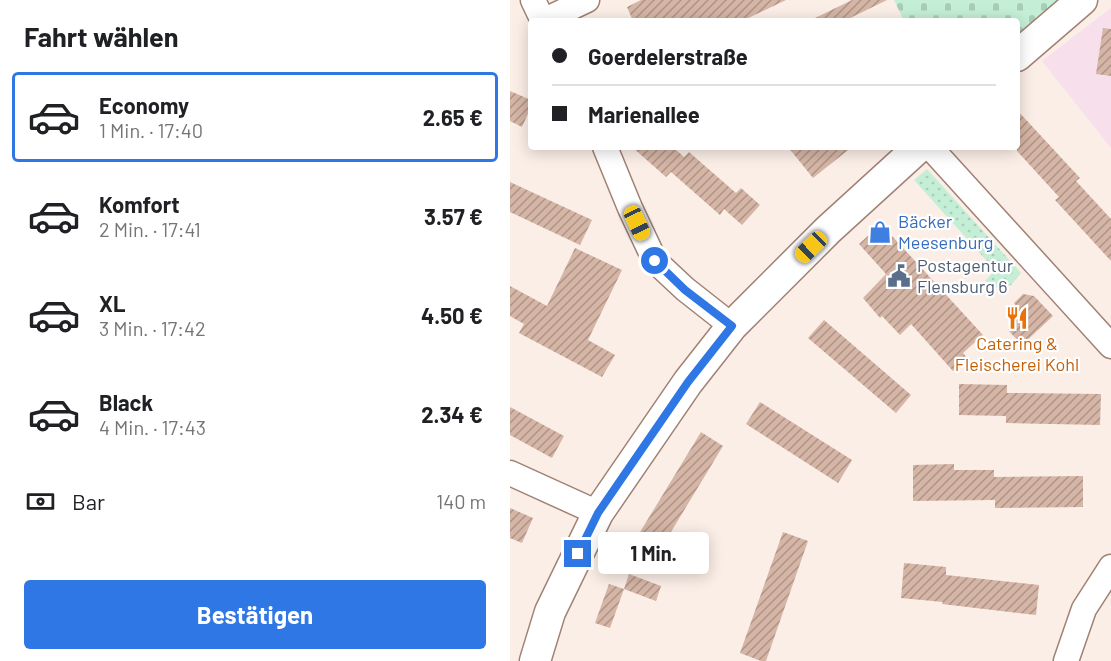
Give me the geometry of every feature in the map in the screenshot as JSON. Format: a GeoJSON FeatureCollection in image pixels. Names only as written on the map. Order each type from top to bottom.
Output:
{"type":"FeatureCollection","features":[{"type":"Feature","properties":{"kind":"main road"},"geometry":{"type":"LineString","coordinates":[[1020,53],[1082,0]]}},
{"type":"Feature","properties":{"kind":"main road"},"geometry":{"type":"LineString","coordinates":[[535,661],[550,612],[598,513],[688,382],[732,326],[828,230],[915,150]]}},
{"type":"Feature","properties":{"kind":"street"},"geometry":{"type":"LineString","coordinates":[[533,0],[542,18]]}},
{"type":"Feature","properties":{"kind":"street"},"geometry":{"type":"LineString","coordinates":[[549,18],[587,0]]}},
{"type":"Feature","properties":{"kind":"street"},"geometry":{"type":"LineString","coordinates":[[606,150],[655,261],[685,290],[732,326]]}},
{"type":"Feature","properties":{"kind":"street"},"geometry":{"type":"LineString","coordinates":[[933,150],[1111,346]]}},
{"type":"Feature","properties":{"kind":"street"},"geometry":{"type":"LineString","coordinates":[[510,473],[598,513]]}},
{"type":"Feature","properties":{"kind":"street"},"geometry":{"type":"LineString","coordinates":[[1066,661],[1084,609],[1111,567]]}},
{"type":"Feature","properties":{"kind":"shaded area"},"geometry":{"type":"Polygon","coordinates":[[[1111,8],[1111,148],[1042,61],[1111,8]]]}},
{"type":"Feature","properties":{"kind":"green space"},"geometry":{"type":"Polygon","coordinates":[[[894,0],[1063,0],[1020,33],[1020,18],[903,18],[894,0]]]}},
{"type":"Feature","properties":{"kind":"green space"},"geometry":{"type":"Polygon","coordinates":[[[927,169],[1021,273],[1011,285],[997,288],[985,281],[995,270],[914,180],[927,169]]]}},
{"type":"Feature","properties":{"kind":"building"},"geometry":{"type":"Polygon","coordinates":[[[641,0],[786,0],[748,18],[632,18],[627,7],[641,0]]]}},
{"type":"Feature","properties":{"kind":"building"},"geometry":{"type":"Polygon","coordinates":[[[852,0],[887,0],[850,18],[815,18],[852,0]]]}},
{"type":"Feature","properties":{"kind":"building"},"geometry":{"type":"Polygon","coordinates":[[[1103,28],[1111,29],[1111,76],[1096,74],[1103,28]]]}},
{"type":"Feature","properties":{"kind":"building"},"geometry":{"type":"Polygon","coordinates":[[[510,91],[528,99],[528,114],[522,127],[510,121],[510,91]]]}},
{"type":"Feature","properties":{"kind":"building"},"geometry":{"type":"Polygon","coordinates":[[[1020,113],[1080,178],[1076,181],[1111,219],[1111,261],[1055,200],[1059,197],[1017,151],[1020,150],[1020,113]]]}},
{"type":"Feature","properties":{"kind":"building"},"geometry":{"type":"Polygon","coordinates":[[[635,150],[676,150],[684,157],[689,152],[736,193],[741,188],[760,205],[742,225],[724,209],[720,215],[671,172],[666,177],[635,150]]]}},
{"type":"Feature","properties":{"kind":"building"},"geometry":{"type":"Polygon","coordinates":[[[790,150],[848,150],[813,178],[790,150]]]}},
{"type":"Feature","properties":{"kind":"building"},"geometry":{"type":"Polygon","coordinates":[[[510,182],[592,220],[580,245],[510,212],[510,182]]]}},
{"type":"Feature","properties":{"kind":"building"},"geometry":{"type":"Polygon","coordinates":[[[881,224],[983,335],[963,353],[967,358],[953,371],[911,324],[900,335],[882,316],[880,318],[863,298],[886,274],[859,244],[881,224]]]}},
{"type":"Feature","properties":{"kind":"building"},"geometry":{"type":"Polygon","coordinates":[[[575,248],[622,270],[588,340],[615,355],[602,377],[519,333],[524,324],[510,316],[510,286],[547,306],[575,248]]]}},
{"type":"Feature","properties":{"kind":"building"},"geometry":{"type":"Polygon","coordinates":[[[1023,294],[1034,296],[1053,316],[1022,345],[1008,330],[1013,325],[1007,318],[1018,308],[1014,303],[1023,294]]]}},
{"type":"Feature","properties":{"kind":"building"},"geometry":{"type":"Polygon","coordinates":[[[824,320],[911,395],[896,413],[808,338],[824,320]]]}},
{"type":"Feature","properties":{"kind":"building"},"geometry":{"type":"Polygon","coordinates":[[[959,384],[1007,385],[1007,393],[1101,394],[1100,425],[1006,423],[1006,416],[959,415],[959,384]]]}},
{"type":"Feature","properties":{"kind":"building"},"geometry":{"type":"Polygon","coordinates":[[[760,402],[852,460],[838,483],[746,424],[760,402]]]}},
{"type":"Feature","properties":{"kind":"building"},"geometry":{"type":"Polygon","coordinates":[[[510,407],[564,436],[552,458],[510,435],[510,407]]]}},
{"type":"Feature","properties":{"kind":"building"},"geometry":{"type":"Polygon","coordinates":[[[701,432],[723,446],[657,555],[634,542],[701,432]]]}},
{"type":"Feature","properties":{"kind":"building"},"geometry":{"type":"Polygon","coordinates":[[[954,464],[954,470],[994,470],[994,477],[1083,476],[1083,507],[995,508],[995,500],[913,501],[913,465],[954,464]]]}},
{"type":"Feature","properties":{"kind":"building"},"geometry":{"type":"Polygon","coordinates":[[[510,508],[533,518],[522,543],[510,538],[510,508]]]}},
{"type":"Feature","properties":{"kind":"building"},"geometry":{"type":"Polygon","coordinates":[[[783,532],[808,541],[766,661],[761,661],[740,653],[783,532]]]}},
{"type":"Feature","properties":{"kind":"building"},"geometry":{"type":"Polygon","coordinates":[[[904,563],[946,567],[946,575],[1039,585],[1036,615],[901,598],[904,563]]]}},
{"type":"Feature","properties":{"kind":"building"},"geometry":{"type":"Polygon","coordinates":[[[629,574],[661,586],[656,601],[624,589],[629,574]]]}},
{"type":"Feature","properties":{"kind":"building"},"geometry":{"type":"Polygon","coordinates":[[[609,584],[624,589],[610,628],[595,623],[609,584]]]}},
{"type":"Feature","properties":{"kind":"place","name":"Bäcker Meesenburg"},"geometry":{"type":"Point","coordinates":[880,232]}},
{"type":"Feature","properties":{"kind":"place","name":"Postagentur Flensburg 6"},"geometry":{"type":"Point","coordinates":[899,276]}},
{"type":"Feature","properties":{"kind":"place","name":"Catering & Fleischerei Kohl"},"geometry":{"type":"Point","coordinates":[1017,318]}},
{"type":"Feature","properties":{"kind":"route"},"geometry":{"type":"LineString","coordinates":[[578,554],[598,513],[688,382],[732,326],[685,290],[655,261]]}}]}
